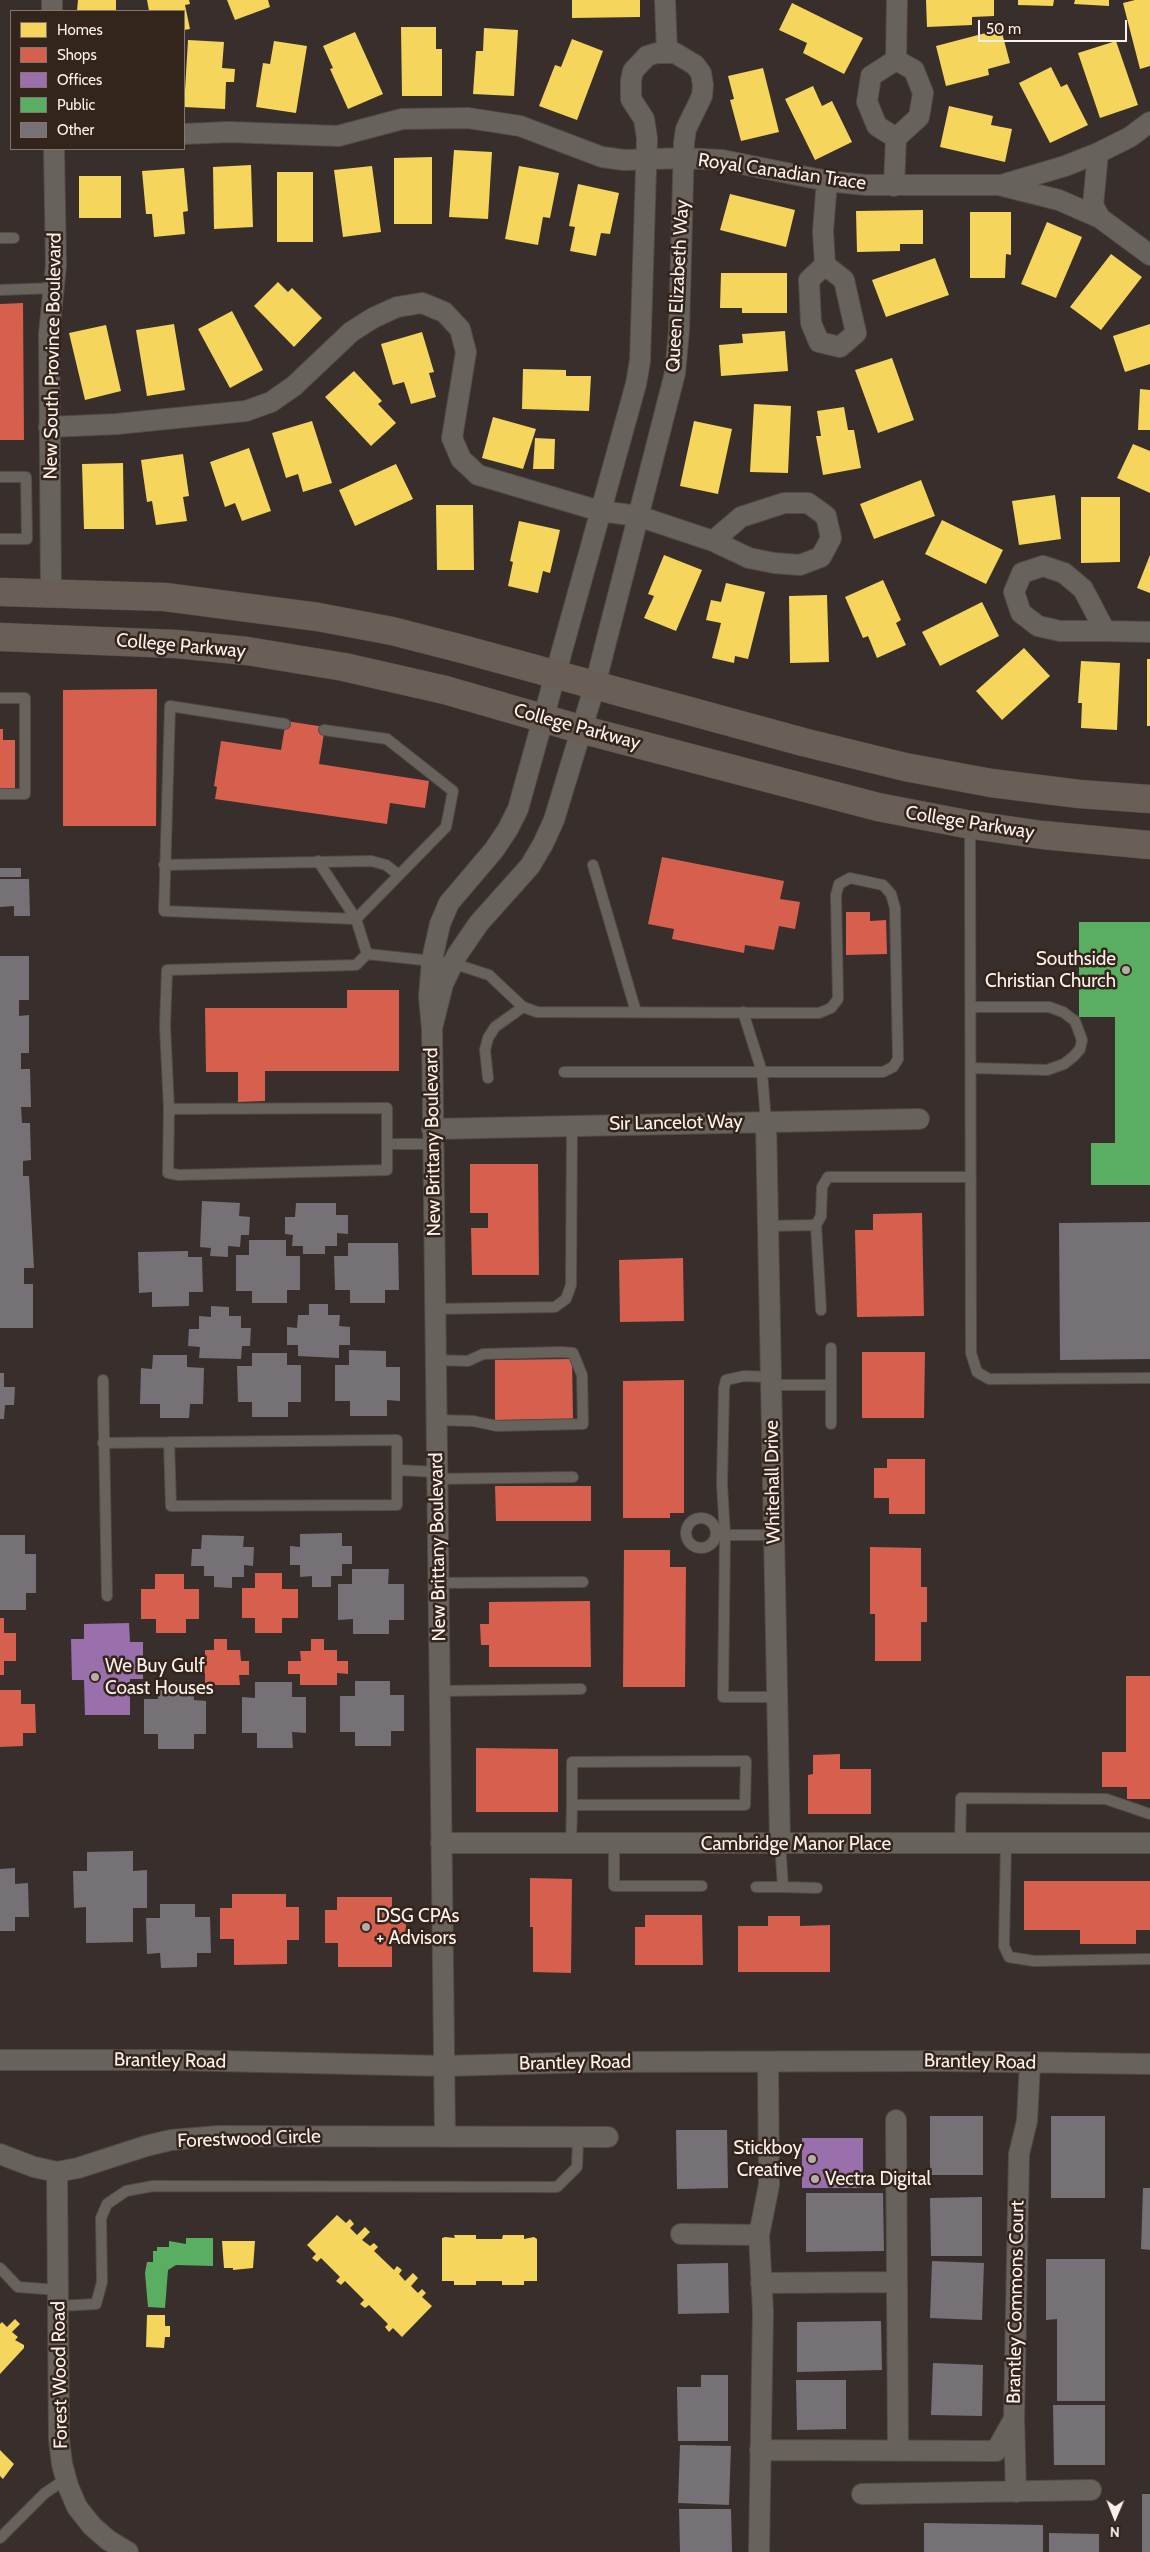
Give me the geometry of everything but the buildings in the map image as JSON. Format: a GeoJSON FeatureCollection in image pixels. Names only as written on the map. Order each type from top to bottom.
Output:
{"type":"FeatureCollection","features":[{"type":"Feature","properties":{"kind":"main road"},"geometry":{"type":"LineString","coordinates":[[0,592],[51,592],[165,598],[318,617],[392,631],[905,767],[1079,794],[1150,799]]}},
{"type":"Feature","properties":{"kind":"main road","name":"College Parkway"},"geometry":{"type":"LineString","coordinates":[[0,637],[121,640],[247,651],[344,667],[410,682],[580,729],[878,807],[970,825],[1097,841],[1150,845]]}},
{"type":"Feature","properties":{"kind":"street"},"geometry":{"type":"LineString","coordinates":[[665,0],[667,52]]}},
{"type":"Feature","properties":{"kind":"street"},"geometry":{"type":"LineString","coordinates":[[896,60],[897,0]]}},
{"type":"Feature","properties":{"kind":"street","name":"Queen Elizabeth Way"},"geometry":{"type":"LineString","coordinates":[[555,674],[640,361],[646,129],[644,119],[631,99],[630,80],[633,71],[647,56],[667,52],[681,55],[695,64],[701,73],[703,85],[700,101],[686,129],[683,158],[678,352],[675,372],[595,685]]}},
{"type":"Feature","properties":{"kind":"street"},"geometry":{"type":"LineString","coordinates":[[894,186],[896,138],[919,117],[923,93],[914,70],[896,60]]}},
{"type":"Feature","properties":{"kind":"street"},"geometry":{"type":"LineString","coordinates":[[896,60],[871,76],[867,102],[877,126],[896,138]]}},
{"type":"Feature","properties":{"kind":"street","name":"Royal Canadian Trace"},"geometry":{"type":"LineString","coordinates":[[185,134],[229,132],[338,136],[402,118],[468,118],[520,126],[602,157],[624,160],[683,158],[722,160],[827,181],[894,186],[999,185],[1059,200],[1100,218]]}},
{"type":"Feature","properties":{"kind":"street"},"geometry":{"type":"LineString","coordinates":[[1150,122],[1130,137],[1098,153],[1093,205],[1100,218],[1150,255]]}},
{"type":"Feature","properties":{"kind":"street","name":"New South Province Boulevard"},"geometry":{"type":"LineString","coordinates":[[51,592],[49,334],[55,288],[54,150]]}},
{"type":"Feature","properties":{"kind":"street","name":"Royal Canadian Trace"},"geometry":{"type":"LineString","coordinates":[[999,185],[1065,166],[1098,153]]}},
{"type":"Feature","properties":{"kind":"street"},"geometry":{"type":"LineString","coordinates":[[825,265],[823,231],[827,181]]}},
{"type":"Feature","properties":{"kind":"street"},"geometry":{"type":"LineString","coordinates":[[49,427],[117,424],[246,411],[271,402],[294,386],[351,332],[373,318],[397,307],[422,303],[444,312],[460,329],[466,352],[452,438],[461,459],[478,474],[600,511],[638,516],[714,541],[749,558],[774,563],[800,564],[821,557],[831,538],[826,516],[808,503],[784,502],[741,517],[714,541]]}},
{"type":"Feature","properties":{"kind":"street"},"geometry":{"type":"LineString","coordinates":[[1105,631],[1150,632]]}},
{"type":"Feature","properties":{"kind":"street","name":"New Brittany Boulevard"},"geometry":{"type":"LineString","coordinates":[[444,2066],[432,1028],[429,996],[432,960],[440,924],[449,903],[494,850],[518,809],[555,674]]}},
{"type":"Feature","properties":{"kind":"street","name":"New Brittany Boulevard"},"geometry":{"type":"LineString","coordinates":[[432,1028],[443,984],[452,963],[479,924],[514,885],[543,844],[561,799],[580,729],[595,685]]}},
{"type":"Feature","properties":{"kind":"street","name":"Sir Lancelot Way"},"geometry":{"type":"LineString","coordinates":[[433,1136],[572,1125],[919,1119]]}},
{"type":"Feature","properties":{"kind":"street","name":"Whitehall Drive"},"geometry":{"type":"LineString","coordinates":[[766,1122],[780,1842]]}},
{"type":"Feature","properties":{"kind":"street","name":"Cambridge Manor Place"},"geometry":{"type":"LineString","coordinates":[[442,1843],[1150,1843]]}},
{"type":"Feature","properties":{"kind":"street","name":"Brantley Road"},"geometry":{"type":"LineString","coordinates":[[0,2060],[173,2060],[444,2066],[595,2062],[1030,2062],[1150,2064]]}},
{"type":"Feature","properties":{"kind":"street"},"geometry":{"type":"LineString","coordinates":[[759,2552],[763,2312],[759,2235],[769,2185],[768,2062]]}},
{"type":"Feature","properties":{"kind":"street","name":"Brantley Commons Court"},"geometry":{"type":"LineString","coordinates":[[760,2450],[996,2451],[1014,2419],[1019,2154],[1027,2121],[1030,2062]]}},
{"type":"Feature","properties":{"kind":"street"},"geometry":{"type":"LineString","coordinates":[[444,2066],[445,2136]]}},
{"type":"Feature","properties":{"kind":"street"},"geometry":{"type":"LineString","coordinates":[[896,2120],[898,2451]]}},
{"type":"Feature","properties":{"kind":"street","name":"Forestwood Circle"},"geometry":{"type":"LineString","coordinates":[[0,2154],[34,2167],[57,2172],[78,2168],[171,2140],[219,2136],[608,2137]]}},
{"type":"Feature","properties":{"kind":"street","name":"Forest Wood Road"},"geometry":{"type":"LineString","coordinates":[[57,2172],[59,2439],[66,2478],[77,2507],[92,2526],[116,2549]]}},
{"type":"Feature","properties":{"kind":"street"},"geometry":{"type":"LineString","coordinates":[[681,2234],[759,2235]]}},
{"type":"Feature","properties":{"kind":"street"},"geometry":{"type":"LineString","coordinates":[[761,2284],[897,2282]]}},
{"type":"Feature","properties":{"kind":"street"},"geometry":{"type":"LineString","coordinates":[[1014,2419],[1016,2492]]}},
{"type":"Feature","properties":{"kind":"street"},"geometry":{"type":"LineString","coordinates":[[862,2494],[1092,2490]]}},
{"type":"Feature","properties":{"kind":"lane"},"geometry":{"type":"LineString","coordinates":[[0,238],[14,238]]}},
{"type":"Feature","properties":{"kind":"lane"},"geometry":{"type":"LineString","coordinates":[[0,290],[55,288]]}},
{"type":"Feature","properties":{"kind":"lane"},"geometry":{"type":"LineString","coordinates":[[0,477],[26,478],[26,539],[0,540]]}},
{"type":"Feature","properties":{"kind":"lane"},"geometry":{"type":"LineString","coordinates":[[0,698],[25,698],[25,794],[0,794]]}},
{"type":"Feature","properties":{"kind":"lane"},"geometry":{"type":"LineString","coordinates":[[285,724],[170,706],[164,911],[356,919],[446,827],[453,791],[387,739],[324,730]]}},
{"type":"Feature","properties":{"kind":"lane"},"geometry":{"type":"LineString","coordinates":[[970,825],[971,1353],[978,1372],[990,1379],[1150,1378]]}},
{"type":"Feature","properties":{"kind":"lane"},"geometry":{"type":"LineString","coordinates":[[318,861],[356,919],[368,954]]}},
{"type":"Feature","properties":{"kind":"lane"},"geometry":{"type":"LineString","coordinates":[[164,865],[371,861],[386,865],[399,876]]}},
{"type":"Feature","properties":{"kind":"lane"},"geometry":{"type":"LineString","coordinates":[[593,865],[636,1012]]}},
{"type":"Feature","properties":{"kind":"lane"},"geometry":{"type":"LineString","coordinates":[[169,1109],[387,1108],[387,1170],[179,1175],[168,1173],[169,1109],[165,1026],[167,970],[356,965],[368,954],[452,963],[489,975],[522,1007],[537,1012],[819,1012],[831,1008],[838,999],[836,895],[839,884],[850,878],[884,885],[891,894],[895,908],[898,1059],[893,1067],[883,1072],[564,1072]]}},
{"type":"Feature","properties":{"kind":"lane"},"geometry":{"type":"LineString","coordinates":[[488,1078],[485,1050],[488,1038],[495,1026],[522,1007]]}},
{"type":"Feature","properties":{"kind":"lane"},"geometry":{"type":"LineString","coordinates":[[971,1007],[1049,1007],[1063,1012],[1075,1021],[1082,1040],[1080,1049],[1074,1056],[1064,1064],[1047,1070],[971,1068]]}},
{"type":"Feature","properties":{"kind":"lane"},"geometry":{"type":"LineString","coordinates":[[743,1012],[762,1072],[766,1122]]}},
{"type":"Feature","properties":{"kind":"lane"},"geometry":{"type":"LineString","coordinates":[[435,1309],[555,1307],[566,1299],[571,1285],[572,1125]]}},
{"type":"Feature","properties":{"kind":"lane"},"geometry":{"type":"LineString","coordinates":[[387,1144],[433,1136]]}},
{"type":"Feature","properties":{"kind":"lane"},"geometry":{"type":"LineString","coordinates":[[820,1310],[816,1225],[821,1216],[822,1187],[828,1177],[971,1177]]}},
{"type":"Feature","properties":{"kind":"lane"},"geometry":{"type":"LineString","coordinates":[[768,1226],[816,1225]]}},
{"type":"Feature","properties":{"kind":"lane"},"geometry":{"type":"LineString","coordinates":[[831,1348],[831,1424]]}},
{"type":"Feature","properties":{"kind":"lane"},"geometry":{"type":"LineString","coordinates":[[435,1360],[468,1361],[483,1354],[573,1353],[582,1375],[583,1424],[497,1426],[473,1421],[436,1420]]}},
{"type":"Feature","properties":{"kind":"lane"},"geometry":{"type":"LineString","coordinates":[[777,1697],[723,1697],[721,1535],[726,1380],[744,1376],[771,1381],[831,1385]]}},
{"type":"Feature","properties":{"kind":"lane"},"geometry":{"type":"LineString","coordinates":[[102,1380],[107,1596]]}},
{"type":"Feature","properties":{"kind":"lane"},"geometry":{"type":"LineString","coordinates":[[104,1443],[169,1442],[396,1440],[398,1470],[397,1505],[171,1506],[169,1442]]}},
{"type":"Feature","properties":{"kind":"lane"},"geometry":{"type":"LineString","coordinates":[[398,1470],[437,1475],[573,1476]]}},
{"type":"Feature","properties":{"kind":"lane"},"geometry":{"type":"LineString","coordinates":[[721,1535],[774,1535]]}},
{"type":"Feature","properties":{"kind":"lane"},"geometry":{"type":"LineString","coordinates":[[438,1582],[583,1582]]}},
{"type":"Feature","properties":{"kind":"lane"},"geometry":{"type":"LineString","coordinates":[[439,1691],[581,1689]]}},
{"type":"Feature","properties":{"kind":"lane"},"geometry":{"type":"LineString","coordinates":[[571,1844],[572,1762],[746,1761],[745,1805],[572,1805]]}},
{"type":"Feature","properties":{"kind":"lane"},"geometry":{"type":"LineString","coordinates":[[960,1844],[961,1798],[1106,1798],[1150,1814]]}},
{"type":"Feature","properties":{"kind":"lane"},"geometry":{"type":"LineString","coordinates":[[780,1842],[783,1888]]}},
{"type":"Feature","properties":{"kind":"lane"},"geometry":{"type":"LineString","coordinates":[[614,1843],[614,1886],[702,1886]]}},
{"type":"Feature","properties":{"kind":"lane"},"geometry":{"type":"LineString","coordinates":[[1006,1844],[1004,1946],[1010,1957],[1034,1961],[1150,1959]]}},
{"type":"Feature","properties":{"kind":"lane"},"geometry":{"type":"LineString","coordinates":[[756,1887],[817,1888]]}},
{"type":"Feature","properties":{"kind":"lane"},"geometry":{"type":"LineString","coordinates":[[0,2268],[18,2287],[58,2298],[96,2304],[102,2282],[101,2218],[107,2204],[126,2191],[152,2186],[557,2187],[577,2167],[578,2137]]}},
{"type":"Feature","properties":{"kind":"lane"},"geometry":{"type":"LineString","coordinates":[[0,2538],[45,2493],[66,2478]]}},
{"type":"Feature","properties":{"kind":"place","name":"Southside Christian Church"},"geometry":{"type":"Point","coordinates":[1126,970]}},
{"type":"Feature","properties":{"kind":"place","name":"We Buy Gulf Coast Houses"},"geometry":{"type":"Point","coordinates":[95,1677]}},
{"type":"Feature","properties":{"kind":"place","name":"DSG CPAs + Advisors"},"geometry":{"type":"Point","coordinates":[366,1927]}},
{"type":"Feature","properties":{"kind":"place","name":"Stickboy Creative"},"geometry":{"type":"Point","coordinates":[812,2159]}},
{"type":"Feature","properties":{"kind":"place","name":"Vectra Digital"},"geometry":{"type":"Point","coordinates":[815,2179]}}]}
